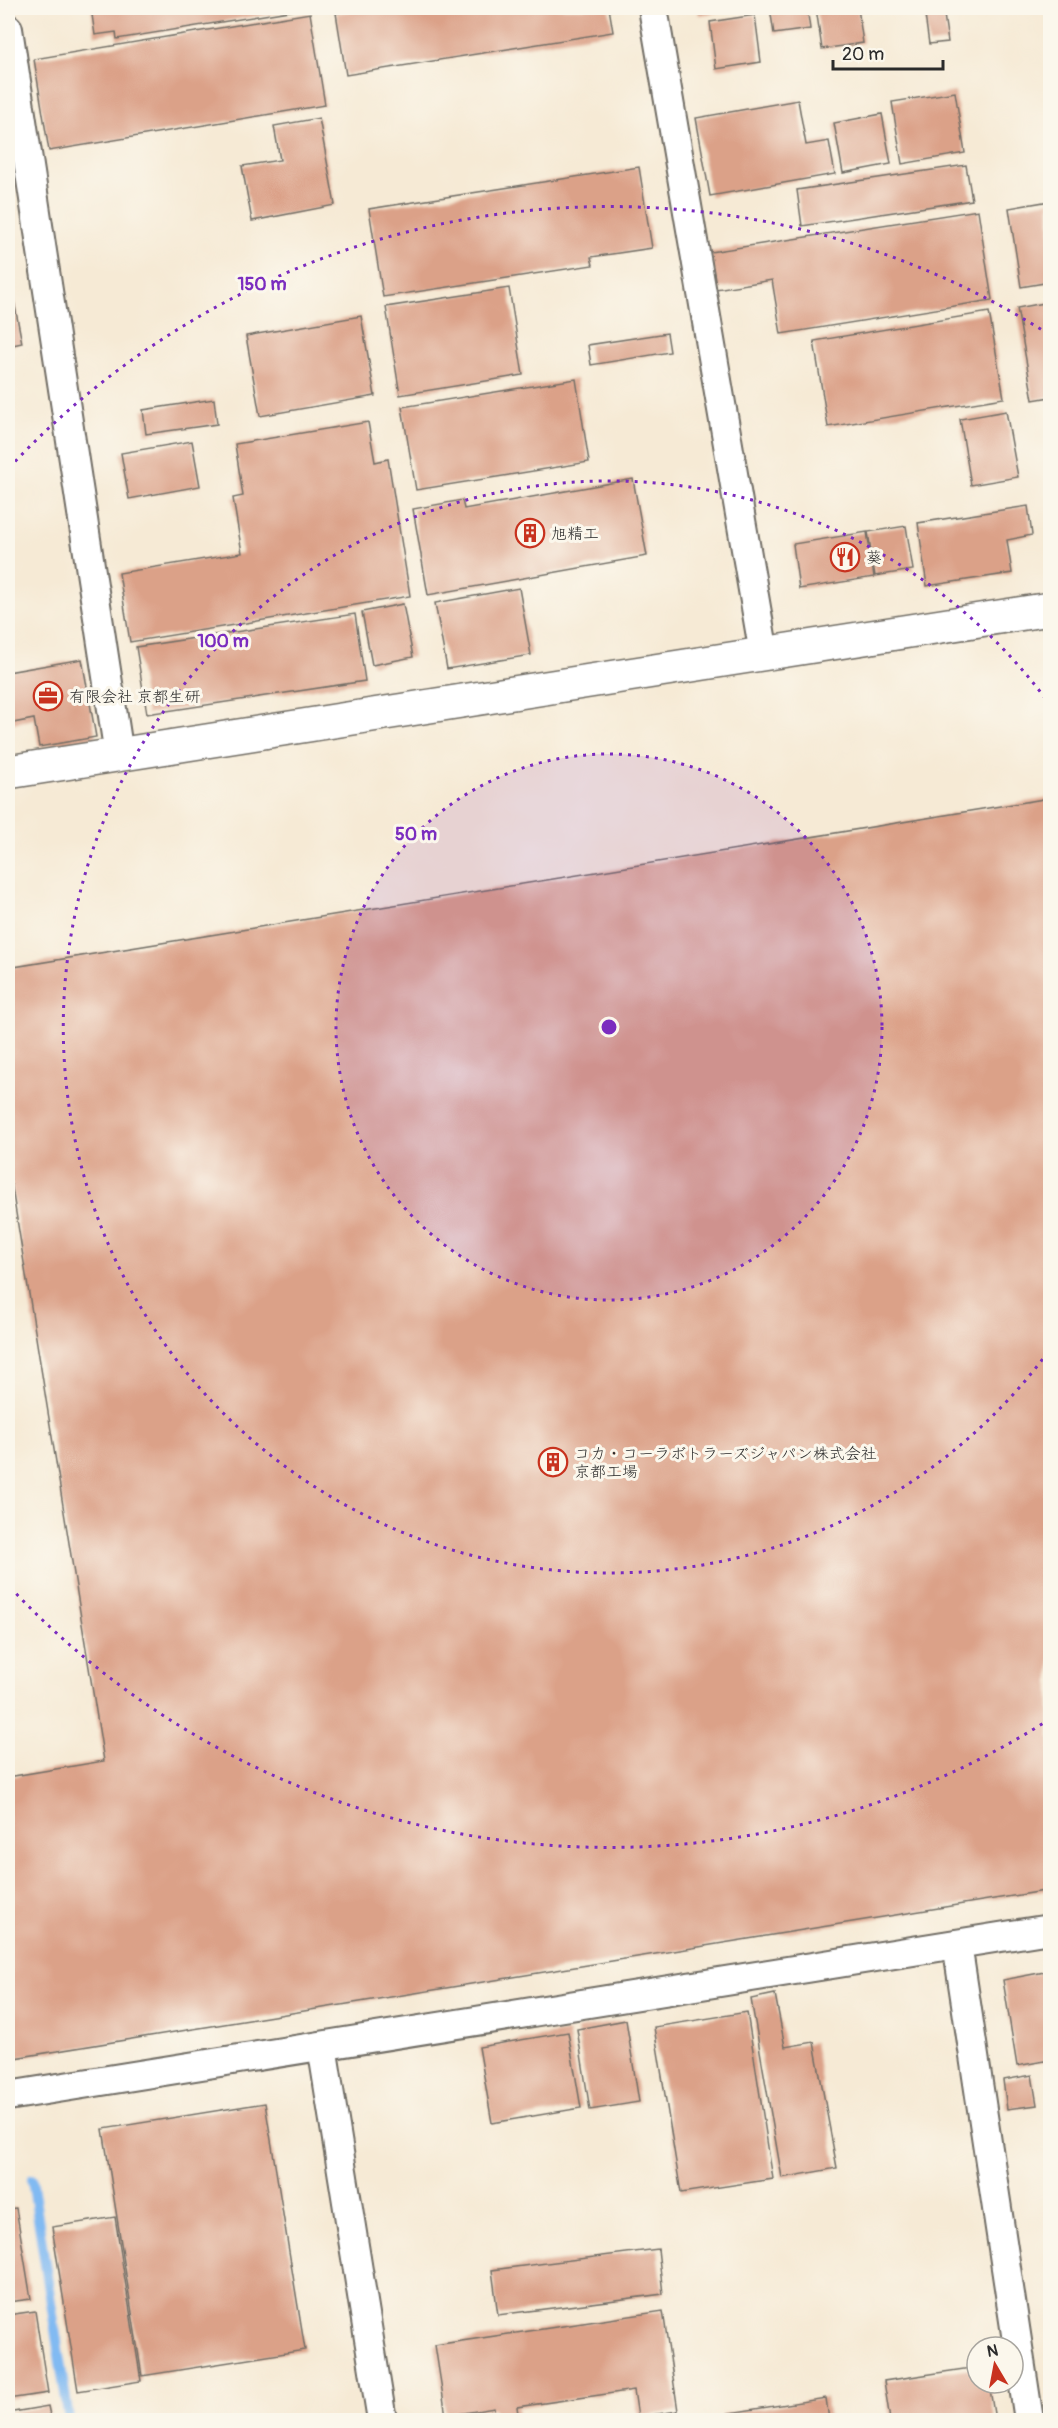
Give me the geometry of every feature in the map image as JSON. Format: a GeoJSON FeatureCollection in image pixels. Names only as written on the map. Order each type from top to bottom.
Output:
{"type":"FeatureCollection","features":[{"type":"Feature","properties":{"kind":"street"},"geometry":{"type":"LineString","coordinates":[[653,8],[764,654]]}},
{"type":"Feature","properties":{"kind":"street"},"geometry":{"type":"LineString","coordinates":[[8,29],[119,755]]}},
{"type":"Feature","properties":{"kind":"street"},"geometry":{"type":"LineString","coordinates":[[8,772],[1050,609]]}},
{"type":"Feature","properties":{"kind":"street"},"geometry":{"type":"LineString","coordinates":[[8,2096],[1050,1929]]}},
{"type":"Feature","properties":{"kind":"street"},"geometry":{"type":"LineString","coordinates":[[957,1944],[1029,2421]]}},
{"type":"Feature","properties":{"kind":"street"},"geometry":{"type":"LineString","coordinates":[[322,2046],[382,2421]]}},
{"type":"Feature","properties":{"kind":"building"},"geometry":{"type":"Polygon","coordinates":[[[91,8],[301,9],[117,39],[116,32],[95,35],[91,8]]]}},
{"type":"Feature","properties":{"kind":"building"},"geometry":{"type":"Polygon","coordinates":[[[372,8],[609,8],[613,32],[346,75],[336,13],[372,8]]]}},
{"type":"Feature","properties":{"kind":"building"},"geometry":{"type":"Polygon","coordinates":[[[698,8],[737,8],[737,9],[699,15],[698,8]]]}},
{"type":"Feature","properties":{"kind":"building"},"geometry":{"type":"Polygon","coordinates":[[[770,8],[807,8],[810,29],[774,34],[770,8]]]}},
{"type":"Feature","properties":{"kind":"building"},"geometry":{"type":"Polygon","coordinates":[[[816,8],[858,8],[863,43],[822,49],[816,8]]]}},
{"type":"Feature","properties":{"kind":"building"},"geometry":{"type":"Polygon","coordinates":[[[924,8],[943,8],[948,42],[929,44],[924,8]]]}},
{"type":"Feature","properties":{"kind":"building"},"geometry":{"type":"Polygon","coordinates":[[[310,13],[325,105],[49,151],[34,59],[310,13]]]}},
{"type":"Feature","properties":{"kind":"building"},"geometry":{"type":"Polygon","coordinates":[[[755,15],[761,62],[716,69],[710,22],[755,15]]]}},
{"type":"Feature","properties":{"kind":"building"},"geometry":{"type":"Polygon","coordinates":[[[955,92],[965,153],[902,164],[892,102],[955,92]]]}},
{"type":"Feature","properties":{"kind":"building"},"geometry":{"type":"Polygon","coordinates":[[[798,100],[806,145],[829,141],[835,174],[710,196],[696,118],[798,100]]]}},
{"type":"Feature","properties":{"kind":"building"},"geometry":{"type":"Polygon","coordinates":[[[882,114],[891,164],[843,173],[834,123],[882,114]]]}},
{"type":"Feature","properties":{"kind":"building"},"geometry":{"type":"Polygon","coordinates":[[[319,118],[335,205],[252,221],[242,166],[280,160],[274,126],[319,118]]]}},
{"type":"Feature","properties":{"kind":"building"},"geometry":{"type":"Polygon","coordinates":[[[966,165],[972,200],[802,226],[797,190],[966,165]]]}},
{"type":"Feature","properties":{"kind":"building"},"geometry":{"type":"Polygon","coordinates":[[[639,167],[652,248],[591,257],[593,265],[383,297],[369,209],[639,167]]]}},
{"type":"Feature","properties":{"kind":"building"},"geometry":{"type":"Polygon","coordinates":[[[1050,201],[1050,282],[1021,287],[1009,208],[1050,201]]]}},
{"type":"Feature","properties":{"kind":"building"},"geometry":{"type":"Polygon","coordinates":[[[978,210],[992,300],[781,334],[772,280],[716,289],[710,252],[978,210]]]}},
{"type":"Feature","properties":{"kind":"building"},"geometry":{"type":"Polygon","coordinates":[[[509,288],[523,375],[400,395],[386,307],[509,288]]]}},
{"type":"Feature","properties":{"kind":"building"},"geometry":{"type":"Polygon","coordinates":[[[14,301],[22,343],[8,346],[8,303],[14,301]]]}},
{"type":"Feature","properties":{"kind":"building"},"geometry":{"type":"Polygon","coordinates":[[[1050,302],[1050,397],[1033,400],[1017,308],[1050,302]]]}},
{"type":"Feature","properties":{"kind":"building"},"geometry":{"type":"Polygon","coordinates":[[[989,312],[1004,398],[828,427],[814,341],[989,312]]]}},
{"type":"Feature","properties":{"kind":"building"},"geometry":{"type":"Polygon","coordinates":[[[361,316],[375,396],[260,416],[246,336],[361,316]]]}},
{"type":"Feature","properties":{"kind":"building"},"geometry":{"type":"Polygon","coordinates":[[[667,333],[670,352],[591,365],[588,345],[667,333]]]}},
{"type":"Feature","properties":{"kind":"building"},"geometry":{"type":"Polygon","coordinates":[[[576,379],[589,462],[416,490],[402,407],[576,379]]]}},
{"type":"Feature","properties":{"kind":"building"},"geometry":{"type":"Polygon","coordinates":[[[214,399],[217,424],[146,434],[143,410],[214,399]]]}},
{"type":"Feature","properties":{"kind":"building"},"geometry":{"type":"Polygon","coordinates":[[[1006,411],[1018,477],[971,485],[960,419],[1006,411]]]}},
{"type":"Feature","properties":{"kind":"building"},"geometry":{"type":"Polygon","coordinates":[[[368,422],[375,462],[388,459],[410,596],[130,642],[119,573],[242,553],[233,498],[243,496],[235,444],[368,422]]]}},
{"type":"Feature","properties":{"kind":"building"},"geometry":{"type":"Polygon","coordinates":[[[192,441],[200,486],[129,499],[121,453],[192,441]]]}},
{"type":"Feature","properties":{"kind":"building","name":"旭精工"},"geometry":{"type":"Polygon","coordinates":[[[633,479],[647,556],[428,595],[413,509],[462,500],[464,509],[633,479]]]}},
{"type":"Feature","properties":{"kind":"building"},"geometry":{"type":"Polygon","coordinates":[[[1028,506],[1032,535],[1007,540],[1012,573],[927,586],[918,523],[1028,506]]]}},
{"type":"Feature","properties":{"kind":"building"},"geometry":{"type":"Polygon","coordinates":[[[906,526],[913,570],[875,576],[868,532],[906,526]]]}},
{"type":"Feature","properties":{"kind":"building"},"geometry":{"type":"Polygon","coordinates":[[[867,532],[874,577],[799,589],[793,544],[867,532]]]}},
{"type":"Feature","properties":{"kind":"building"},"geometry":{"type":"Polygon","coordinates":[[[519,588],[531,655],[447,669],[435,603],[519,588]]]}},
{"type":"Feature","properties":{"kind":"building"},"geometry":{"type":"Polygon","coordinates":[[[403,604],[413,657],[372,665],[362,612],[403,604]]]}},
{"type":"Feature","properties":{"kind":"building"},"geometry":{"type":"Polygon","coordinates":[[[355,614],[365,681],[147,714],[136,647],[355,614]]]}},
{"type":"Feature","properties":{"kind":"building","name":"有限会社 京都生研"},"geometry":{"type":"Polygon","coordinates":[[[82,659],[96,737],[39,747],[34,719],[8,724],[8,672],[82,659]]]}},
{"type":"Feature","properties":{"kind":"building","name":"コカ・コーラボトラーズジャパン株式会社 京都工場"},"geometry":{"type":"Polygon","coordinates":[[[1050,798],[1050,1890],[8,2059],[8,1777],[104,1761],[8,1163],[8,968],[1050,798]]]}},
{"type":"Feature","properties":{"kind":"building"},"geometry":{"type":"Polygon","coordinates":[[[1050,1971],[1050,2060],[1017,2066],[1003,1980],[1050,1971]]]}},
{"type":"Feature","properties":{"kind":"building"},"geometry":{"type":"Polygon","coordinates":[[[775,1994],[785,2047],[814,2042],[837,2168],[782,2178],[751,1999],[775,1994]]]}},
{"type":"Feature","properties":{"kind":"building"},"geometry":{"type":"Polygon","coordinates":[[[747,2012],[773,2179],[681,2193],[654,2027],[747,2012]]]}},
{"type":"Feature","properties":{"kind":"building"},"geometry":{"type":"Polygon","coordinates":[[[626,2020],[639,2102],[590,2110],[577,2029],[626,2020]]]}},
{"type":"Feature","properties":{"kind":"building"},"geometry":{"type":"Polygon","coordinates":[[[568,2032],[581,2108],[492,2123],[479,2047],[568,2032]]]}},
{"type":"Feature","properties":{"kind":"building"},"geometry":{"type":"Polygon","coordinates":[[[1032,2075],[1037,2105],[1007,2109],[1003,2080],[1032,2075]]]}},
{"type":"Feature","properties":{"kind":"building"},"geometry":{"type":"Polygon","coordinates":[[[265,2103],[305,2350],[142,2376],[103,2129],[265,2103]]]}},
{"type":"Feature","properties":{"kind":"building"},"geometry":{"type":"Polygon","coordinates":[[[16,2208],[31,2299],[8,2302],[8,2209],[16,2208]]]}},
{"type":"Feature","properties":{"kind":"building"},"geometry":{"type":"Polygon","coordinates":[[[115,2217],[141,2381],[78,2391],[52,2227],[115,2217]]]}},
{"type":"Feature","properties":{"kind":"building"},"geometry":{"type":"Polygon","coordinates":[[[658,2249],[663,2294],[498,2315],[492,2270],[658,2249]]]}},
{"type":"Feature","properties":{"kind":"building"},"geometry":{"type":"Polygon","coordinates":[[[35,2311],[48,2393],[8,2399],[8,2315],[35,2311]]]}},
{"type":"Feature","properties":{"kind":"building"},"geometry":{"type":"Polygon","coordinates":[[[663,2311],[678,2411],[638,2417],[634,2390],[517,2407],[519,2420],[496,2420],[494,2408],[446,2416],[435,2345],[663,2311]]]}},
{"type":"Feature","properties":{"kind":"building"},"geometry":{"type":"Polygon","coordinates":[[[965,2369],[965,2395],[991,2395],[995,2420],[890,2420],[884,2381],[965,2369]]]}},
{"type":"Feature","properties":{"kind":"building"},"geometry":{"type":"Polygon","coordinates":[[[826,2398],[829,2420],[724,2420],[723,2414],[826,2398]]]}},
{"type":"Feature","properties":{"kind":"building"},"geometry":{"type":"Polygon","coordinates":[[[48,2406],[51,2420],[8,2420],[8,2413],[48,2406]]]}},
{"type":"Feature","properties":{"kind":"waterway"},"geometry":{"type":"LineString","coordinates":[[32,2179],[69,2420]]}},
{"type":"Feature","properties":{"kind":"place","name":"旭精工"},"geometry":{"type":"Point","coordinates":[530,533]}},
{"type":"Feature","properties":{"kind":"place","name":"葵"},"geometry":{"type":"Point","coordinates":[845,557]}},
{"type":"Feature","properties":{"kind":"place","name":"有限会社 京都生研"},"geometry":{"type":"Point","coordinates":[48,696]}},
{"type":"Feature","properties":{"kind":"place","name":"コカ・コーラボトラーズジャパン株式会社 京都工場"},"geometry":{"type":"Point","coordinates":[553,1462]}}]}
